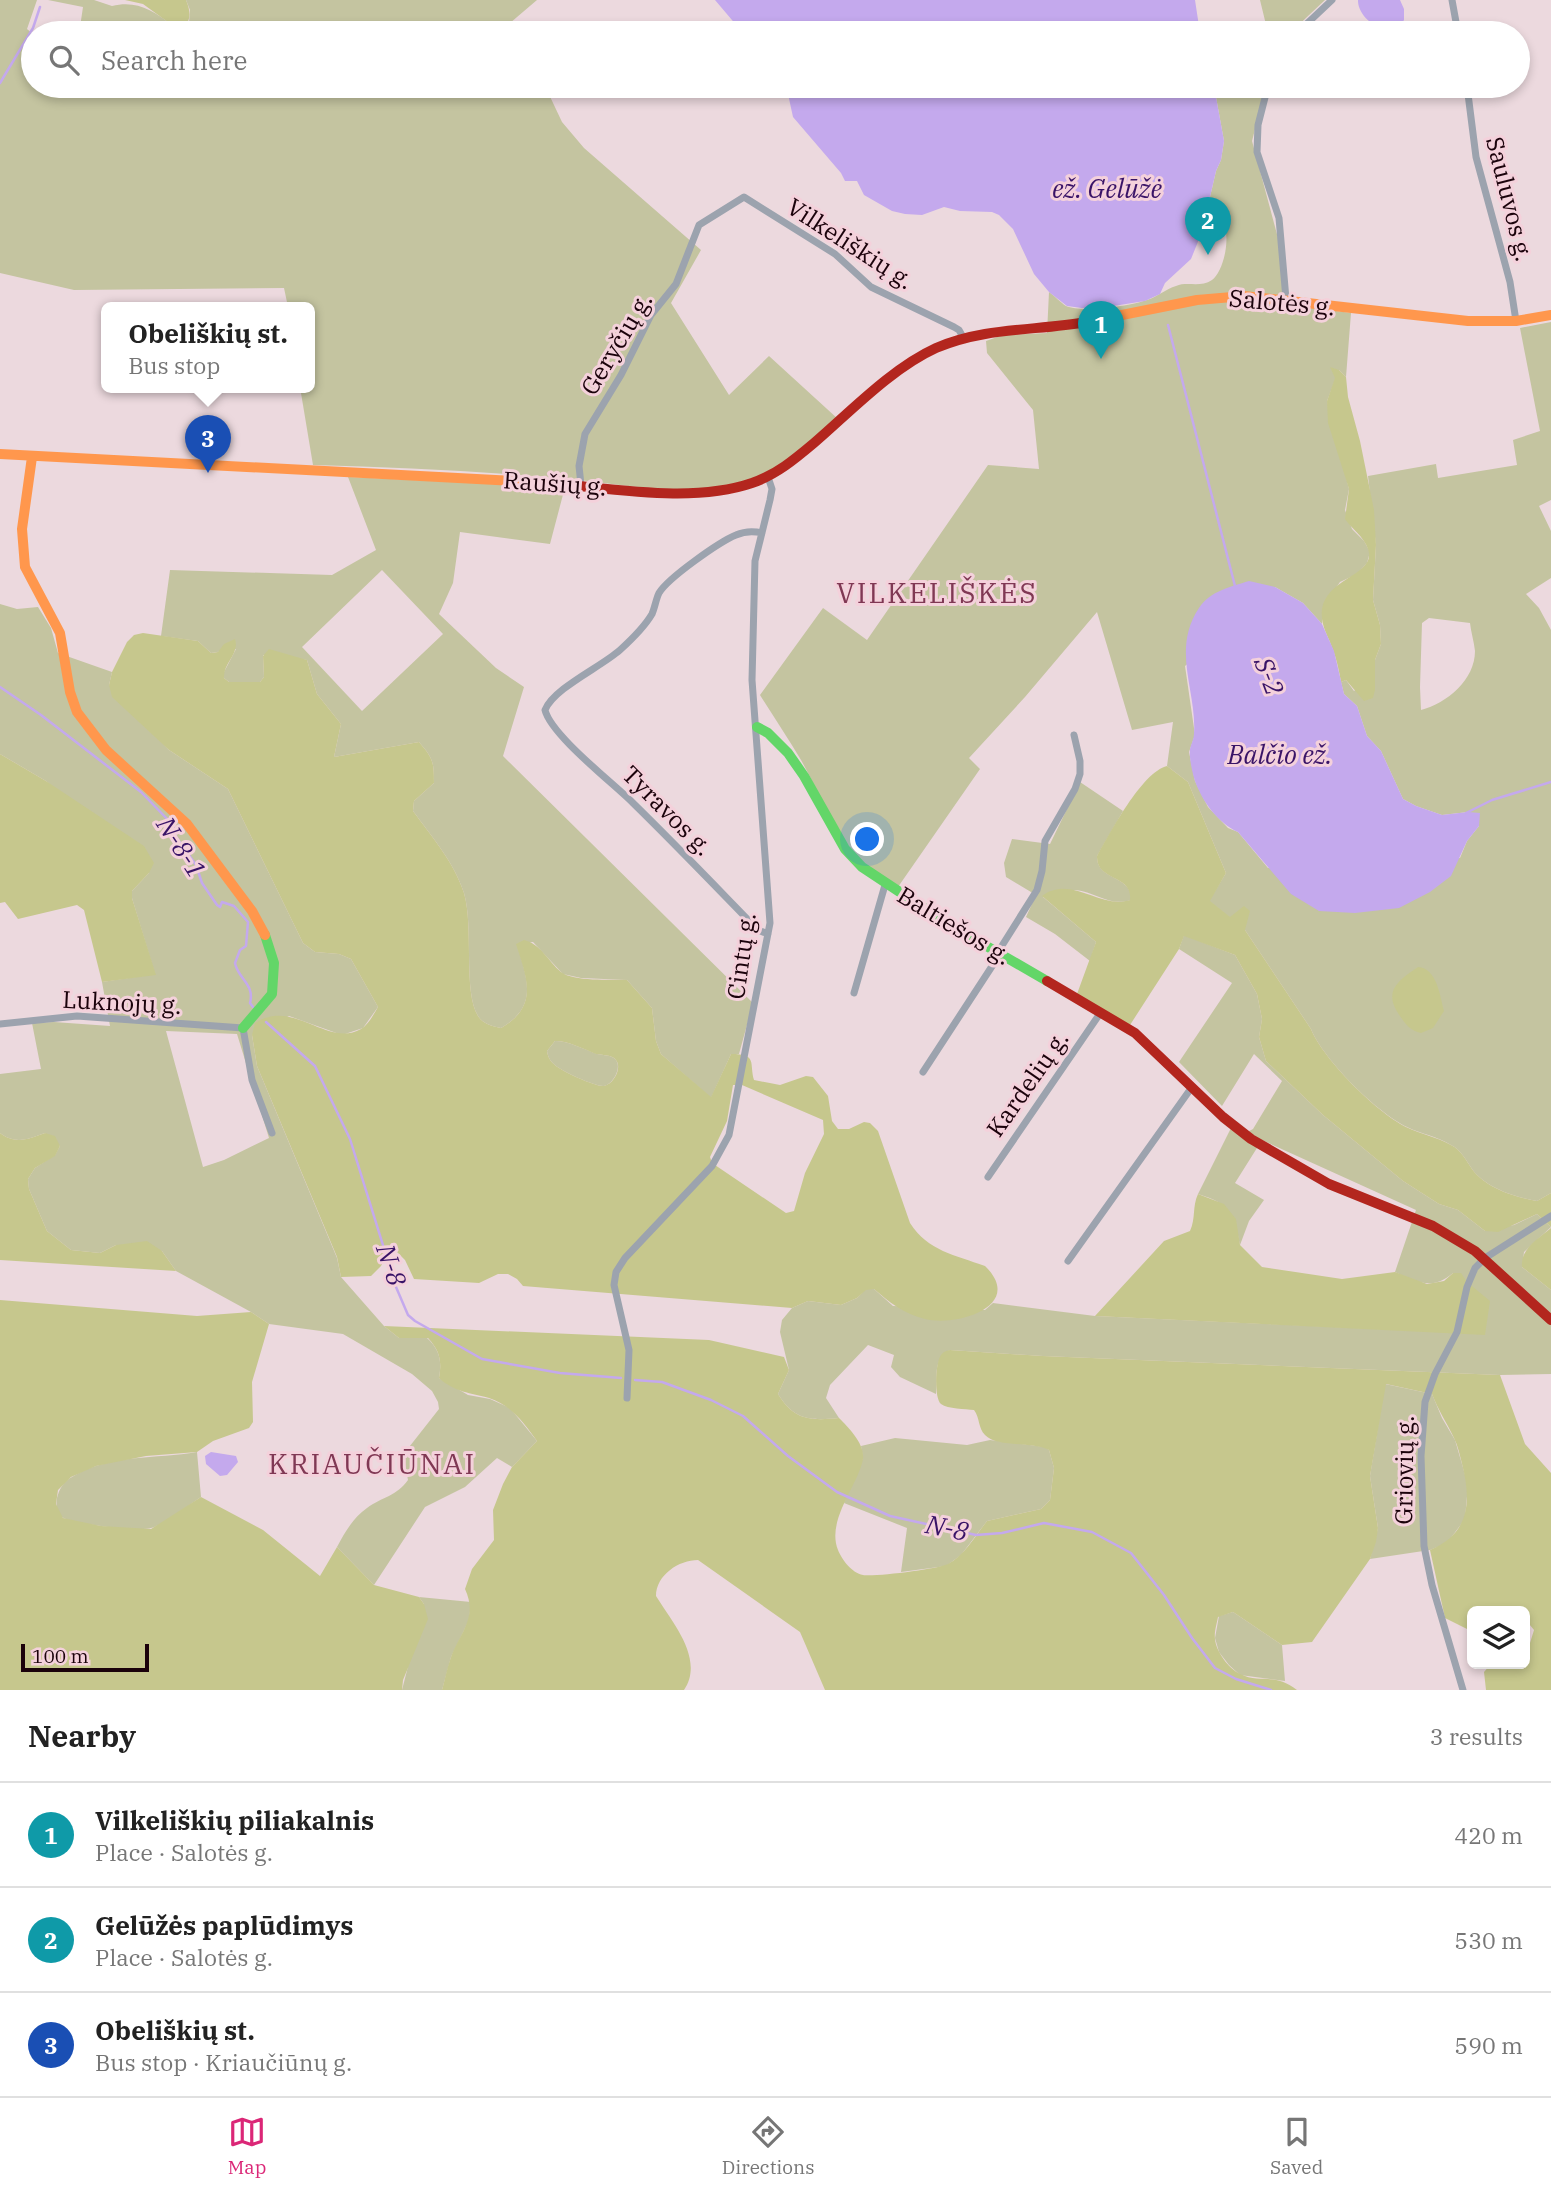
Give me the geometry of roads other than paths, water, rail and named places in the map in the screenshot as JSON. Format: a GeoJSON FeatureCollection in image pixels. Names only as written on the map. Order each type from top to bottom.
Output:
{"type":"FeatureCollection","features":[{"type":"Feature","properties":{"kind":"street"},"geometry":{"type":"LineString","coordinates":[[1310,21],[1332,0]]}},
{"type":"Feature","properties":{"kind":"street"},"geometry":{"type":"LineString","coordinates":[[1452,0],[1456,21]]}},
{"type":"Feature","properties":{"kind":"street"},"geometry":{"type":"LineString","coordinates":[[1264,98],[1260,111],[1257,152],[1279,218],[1286,299]]}},
{"type":"Feature","properties":{"kind":"street","name":"Sauluvos g."},"geometry":{"type":"LineString","coordinates":[[1469,98],[1476,157],[1510,282],[1516,321]]}},
{"type":"Feature","properties":{"kind":"street","name":"Geryčių g."},"geometry":{"type":"LineString","coordinates":[[581,485],[579,466],[585,434],[621,375],[651,315],[676,284],[699,225],[744,197],[752,201]]}},
{"type":"Feature","properties":{"kind":"street","name":"Vilkeliškių g."},"geometry":{"type":"LineString","coordinates":[[752,201],[835,254],[872,286],[954,327],[963,337]]}},
{"type":"Feature","properties":{"kind":"street","name":"Salotės g."},"geometry":{"type":"LineString","coordinates":[[768,477],[797,458],[902,368],[934,349],[963,337],[1084,323],[1220,297],[1244,296],[1438,319],[1489,322],[1551,315]]}},
{"type":"Feature","properties":{"kind":"street","name":"Raušių g."},"geometry":{"type":"LineString","coordinates":[[0,454],[581,485],[691,494],[733,489],[768,477]]}},
{"type":"Feature","properties":{"kind":"street"},"geometry":{"type":"LineString","coordinates":[[32,457],[22,529],[25,567],[60,633],[70,692],[77,712],[106,750],[187,824],[246,903],[264,932],[274,963],[272,994],[243,1028],[252,1080],[272,1133]]}},
{"type":"Feature","properties":{"kind":"street","name":"Cintų g."},"geometry":{"type":"LineString","coordinates":[[627,1398],[629,1350],[614,1285],[616,1272],[625,1258],[712,1166],[729,1135],[768,934],[770,916],[752,680],[755,561],[772,489],[768,477]]}},
{"type":"Feature","properties":{"kind":"street","name":"Tyravos g."},"geometry":{"type":"LineString","coordinates":[[762,533],[745,532],[736,535],[703,555],[664,587],[649,618],[619,651],[563,691],[545,710],[548,721],[758,930],[768,934]]}},
{"type":"Feature","properties":{"kind":"street","name":"Baltiešos g."},"geometry":{"type":"LineString","coordinates":[[757,727],[766,730],[796,761],[848,854],[864,872],[1135,1033],[1223,1117],[1251,1139],[1329,1184],[1433,1226],[1485,1258],[1551,1320]]}},
{"type":"Feature","properties":{"kind":"street"},"geometry":{"type":"LineString","coordinates":[[923,1072],[1037,890],[1045,841],[1075,789],[1080,774],[1074,734]]}},
{"type":"Feature","properties":{"kind":"street"},"geometry":{"type":"LineString","coordinates":[[853,993],[885,885]]}},
{"type":"Feature","properties":{"kind":"street","name":"Kardelių g."},"geometry":{"type":"LineString","coordinates":[[988,1177],[1101,1012]]}},
{"type":"Feature","properties":{"kind":"street","name":"Luknojų g."},"geometry":{"type":"LineString","coordinates":[[0,1024],[77,1016],[243,1028]]}},
{"type":"Feature","properties":{"kind":"street"},"geometry":{"type":"LineString","coordinates":[[1068,1261],[1192,1087]]}},
{"type":"Feature","properties":{"kind":"street"},"geometry":{"type":"LineString","coordinates":[[1485,1258],[1551,1216]]}},
{"type":"Feature","properties":{"kind":"street","name":"Griovių g."},"geometry":{"type":"LineString","coordinates":[[1463,1690],[1427,1564],[1422,1529],[1421,1456],[1425,1402],[1429,1389],[1457,1332],[1467,1287],[1475,1268],[1485,1258]]}},
{"type":"Feature","properties":{"kind":"water"},"geometry":{"type":"Polygon","coordinates":[[[715,0],[1195,0],[1198,21],[733,21],[715,0]]]}},
{"type":"Feature","properties":{"kind":"water"},"geometry":{"type":"Polygon","coordinates":[[[1358,0],[1400,0],[1404,9],[1404,20],[1369,21],[1359,8],[1358,0]]]}},
{"type":"Feature","properties":{"kind":"water","name":"ež. Gelūžė"},"geometry":{"type":"Polygon","coordinates":[[[789,98],[1216,98],[1224,141],[1210,197],[1210,212],[1191,259],[1165,283],[1160,294],[1145,301],[1082,308],[1067,306],[1049,292],[1034,274],[1013,229],[999,215],[944,207],[922,215],[892,211],[864,195],[857,181],[845,181],[793,117],[789,98]]]}},
{"type":"Feature","properties":{"kind":"water","name":"Balčio ež."},"geometry":{"type":"Polygon","coordinates":[[[1249,581],[1275,587],[1303,603],[1322,624],[1334,651],[1344,694],[1357,706],[1367,736],[1381,751],[1403,799],[1442,815],[1480,813],[1479,826],[1467,841],[1451,876],[1430,892],[1399,908],[1355,913],[1319,911],[1291,894],[1238,832],[1217,817],[1202,796],[1194,777],[1190,756],[1194,718],[1187,671],[1187,639],[1199,608],[1209,597],[1249,581]]]}},
{"type":"Feature","properties":{"kind":"water"},"geometry":{"type":"Polygon","coordinates":[[[211,1452],[236,1456],[238,1462],[227,1475],[220,1476],[206,1464],[205,1456],[211,1452]]]}},
{"type":"Feature","properties":{"kind":"waterway","name":"N-8-1"},"geometry":{"type":"LineString","coordinates":[[35,21],[40,7]]}},
{"type":"Feature","properties":{"kind":"waterway","name":"N-8-1"},"geometry":{"type":"LineString","coordinates":[[0,83],[21,48]]}},
{"type":"Feature","properties":{"kind":"waterway","name":"S-2"},"geometry":{"type":"LineString","coordinates":[[1168,325],[1235,586]]}},
{"type":"Feature","properties":{"kind":"waterway","name":"N-8-1"},"geometry":{"type":"LineString","coordinates":[[0,687],[141,792],[173,825],[176,837],[196,865],[202,883],[217,905],[220,907],[222,902],[234,906],[248,922],[246,946],[240,950],[235,963],[248,986],[253,1007]]}},
{"type":"Feature","properties":{"kind":"waterway","name":"S-2"},"geometry":{"type":"LineString","coordinates":[[1466,813],[1492,800],[1551,782]]}},
{"type":"Feature","properties":{"kind":"waterway","name":"N-8"},"geometry":{"type":"LineString","coordinates":[[266,1022],[315,1066],[350,1139],[396,1287],[408,1315],[482,1359],[560,1373],[621,1378]]}},
{"type":"Feature","properties":{"kind":"waterway","name":"N-8"},"geometry":{"type":"LineString","coordinates":[[635,1380],[662,1382],[711,1400],[743,1416],[788,1456],[837,1492],[890,1516],[976,1535],[1002,1533],[1044,1523],[1092,1532],[1131,1553],[1215,1668],[1236,1679],[1271,1690]]}},
{"type":"Feature","properties":{"kind":"place","name":"Gelūžės paplūdimys"},"geometry":{"type":"Point","coordinates":[1208,255]}},
{"type":"Feature","properties":{"kind":"place","name":"Vilkeliškių piliakalnis"},"geometry":{"type":"Point","coordinates":[1101,359]}},
{"type":"Feature","properties":{"kind":"place","name":"Obeliškių st."},"geometry":{"type":"Point","coordinates":[208,473]}},
{"type":"Feature","properties":{"kind":"district","name":"VILKELIŠKĖS"},"geometry":{"type":"Point","coordinates":[937,593]}},
{"type":"Feature","properties":{"kind":"district","name":"KRIAUČIŪNAI"},"geometry":{"type":"Point","coordinates":[372,1464]}}]}
